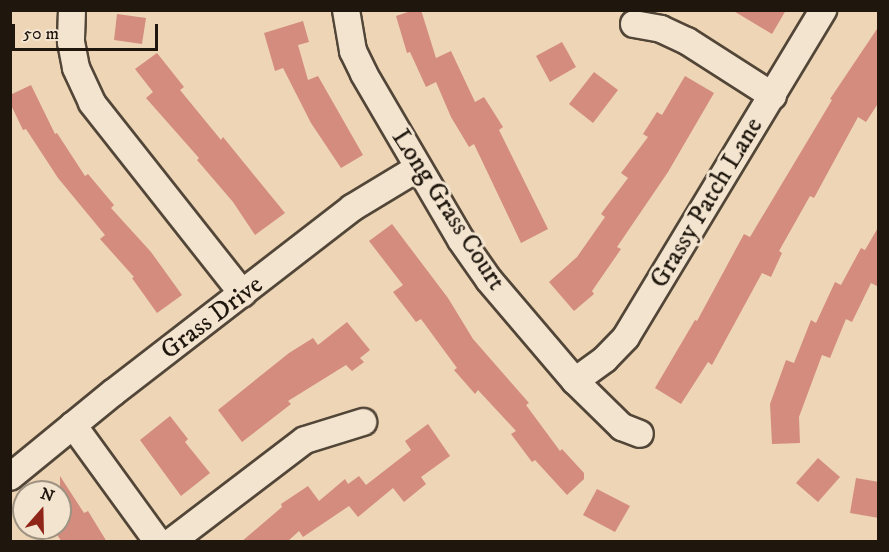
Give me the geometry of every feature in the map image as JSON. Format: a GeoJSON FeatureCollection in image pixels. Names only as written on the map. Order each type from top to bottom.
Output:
{"type":"FeatureCollection","features":[{"type":"Feature","properties":{"kind":"street"},"geometry":{"type":"LineString","coordinates":[[72,10],[71,42],[76,68],[92,103],[243,294]]}},
{"type":"Feature","properties":{"kind":"street","name":"Long Grass Court"},"geometry":{"type":"LineString","coordinates":[[346,10],[353,51],[364,74],[461,240],[489,279],[574,381],[622,427],[640,434]]}},
{"type":"Feature","properties":{"kind":"street","name":"Grassy Patch Lane"},"geometry":{"type":"LineString","coordinates":[[574,381],[605,359],[626,337],[823,10]]}},
{"type":"Feature","properties":{"kind":"street"},"geometry":{"type":"LineString","coordinates":[[634,24],[661,29],[687,41],[773,96]]}},
{"type":"Feature","properties":{"kind":"street","name":"Grass Drive"},"geometry":{"type":"LineString","coordinates":[[10,477],[73,425],[352,208],[418,168]]}},
{"type":"Feature","properties":{"kind":"street"},"geometry":{"type":"LineString","coordinates":[[171,542],[305,440],[363,422]]}},
{"type":"Feature","properties":{"kind":"street"},"geometry":{"type":"LineString","coordinates":[[73,425],[158,542]]}},
{"type":"Feature","properties":{"kind":"building"},"geometry":{"type":"Polygon","coordinates":[[[421,10],[436,58],[451,51],[475,102],[484,97],[503,127],[499,130],[548,229],[521,243],[474,144],[469,147],[451,117],[436,82],[426,87],[410,52],[407,53],[396,16],[421,10]]]}},
{"type":"Feature","properties":{"kind":"building"},"geometry":{"type":"Polygon","coordinates":[[[732,10],[786,10],[772,34],[732,10]]]}},
{"type":"Feature","properties":{"kind":"building"},"geometry":{"type":"Polygon","coordinates":[[[117,14],[146,18],[142,44],[114,40],[117,14]]]}},
{"type":"Feature","properties":{"kind":"building"},"geometry":{"type":"Polygon","coordinates":[[[303,21],[309,42],[298,45],[308,80],[318,76],[363,155],[341,168],[311,123],[283,68],[275,71],[264,33],[303,21]]]}},
{"type":"Feature","properties":{"kind":"building"},"geometry":{"type":"Polygon","coordinates":[[[879,26],[879,102],[866,122],[858,117],[814,198],[810,196],[779,251],[782,253],[771,277],[762,273],[712,365],[708,362],[681,404],[655,388],[695,320],[697,321],[744,234],[750,237],[832,100],[830,99],[879,26]]]}},
{"type":"Feature","properties":{"kind":"building"},"geometry":{"type":"Polygon","coordinates":[[[562,42],[576,67],[550,82],[536,56],[562,42]]]}},
{"type":"Feature","properties":{"kind":"building"},"geometry":{"type":"Polygon","coordinates":[[[157,53],[184,87],[180,90],[221,140],[223,137],[285,213],[255,235],[233,202],[197,160],[199,158],[146,98],[153,92],[135,69],[157,53]]]}},
{"type":"Feature","properties":{"kind":"building"},"geometry":{"type":"Polygon","coordinates":[[[594,72],[618,90],[593,123],[569,104],[594,72]]]}},
{"type":"Feature","properties":{"kind":"building"},"geometry":{"type":"Polygon","coordinates":[[[685,76],[714,93],[668,172],[617,247],[621,249],[592,291],[594,294],[574,311],[549,282],[577,257],[605,217],[601,214],[628,178],[621,173],[648,137],[643,134],[657,112],[662,115],[685,76]]]}},
{"type":"Feature","properties":{"kind":"building"},"geometry":{"type":"Polygon","coordinates":[[[31,85],[55,134],[57,133],[85,176],[88,174],[114,205],[111,208],[151,252],[182,295],[157,313],[132,278],[134,277],[100,239],[105,235],[58,178],[26,129],[23,130],[10,103],[10,95],[31,85]]]}},
{"type":"Feature","properties":{"kind":"building"},"geometry":{"type":"Polygon","coordinates":[[[392,224],[448,298],[473,339],[529,403],[526,405],[560,451],[562,449],[584,473],[584,479],[567,495],[535,460],[532,462],[511,434],[516,431],[478,390],[475,394],[454,370],[457,368],[421,319],[416,322],[393,292],[403,285],[369,241],[392,224]]]}},
{"type":"Feature","properties":{"kind":"building"},"geometry":{"type":"Polygon","coordinates":[[[879,226],[879,287],[871,283],[852,322],[846,319],[830,358],[822,355],[799,417],[800,443],[772,444],[770,404],[786,360],[794,363],[811,320],[816,323],[835,282],[841,285],[861,248],[865,250],[879,226]]]}},
{"type":"Feature","properties":{"kind":"building"},"geometry":{"type":"Polygon","coordinates":[[[347,322],[370,350],[360,358],[364,362],[352,371],[346,365],[288,401],[291,404],[242,442],[218,410],[289,353],[313,338],[318,345],[347,322]]]}},
{"type":"Feature","properties":{"kind":"building"},"geometry":{"type":"Polygon","coordinates":[[[170,416],[188,439],[185,442],[210,473],[181,496],[140,440],[170,416]]]}},
{"type":"Feature","properties":{"kind":"building"},"geometry":{"type":"Polygon","coordinates":[[[428,424],[450,456],[421,477],[426,484],[404,502],[393,488],[358,517],[349,506],[303,537],[299,531],[287,542],[241,542],[282,507],[281,504],[308,486],[319,501],[345,479],[348,484],[359,476],[366,485],[411,450],[405,441],[428,424]]]}},
{"type":"Feature","properties":{"kind":"building"},"geometry":{"type":"Polygon","coordinates":[[[818,458],[840,477],[818,502],[796,483],[818,458]]]}},
{"type":"Feature","properties":{"kind":"building"},"geometry":{"type":"Polygon","coordinates":[[[856,478],[879,482],[879,518],[850,513],[856,478]]]}},
{"type":"Feature","properties":{"kind":"building"},"geometry":{"type":"Polygon","coordinates":[[[597,489],[630,506],[615,532],[583,515],[597,489]]]}},
{"type":"Feature","properties":{"kind":"building"},"geometry":{"type":"Polygon","coordinates":[[[72,494],[84,513],[88,511],[107,542],[62,542],[61,540],[72,540],[72,494]]]}}]}
